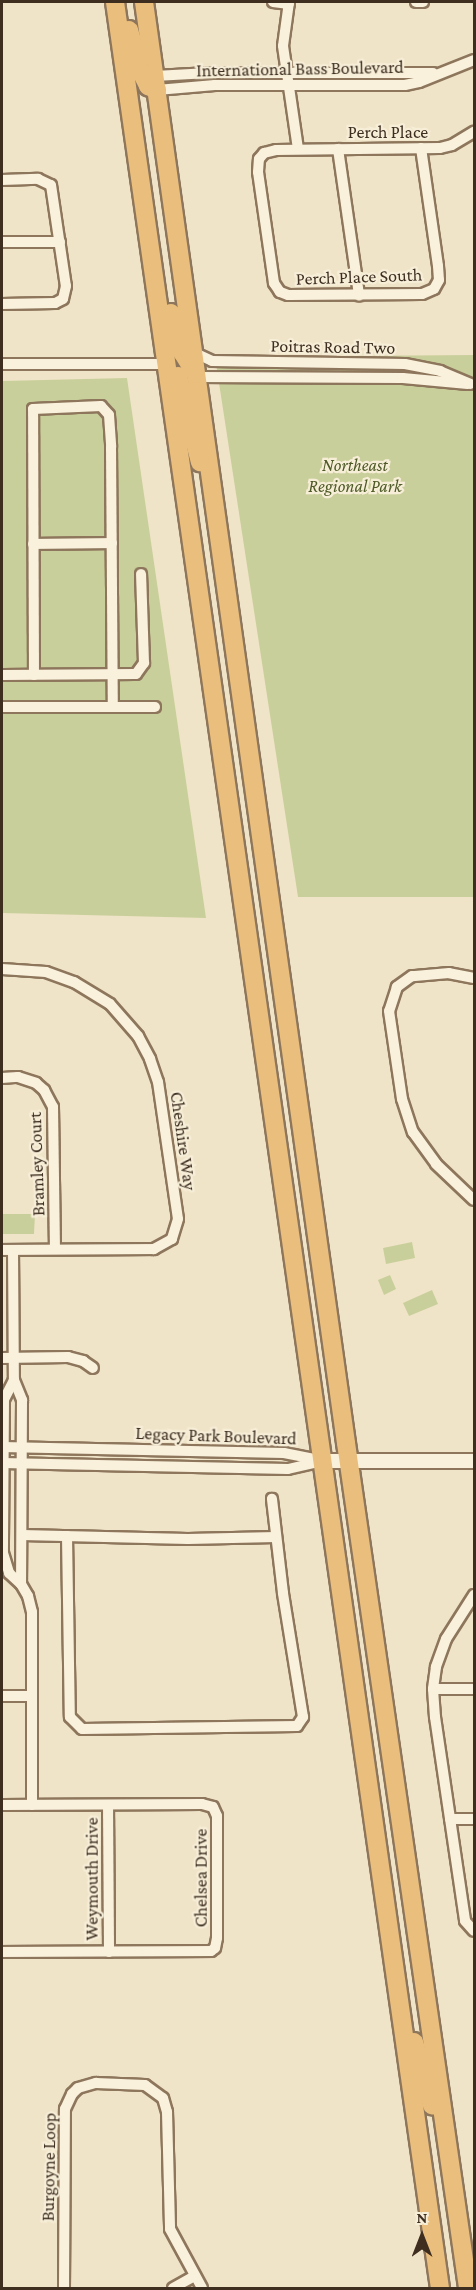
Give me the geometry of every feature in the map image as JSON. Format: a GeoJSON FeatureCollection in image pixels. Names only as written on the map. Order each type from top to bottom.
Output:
{"type":"FeatureCollection","features":[{"type":"Feature","properties":{"kind":"highway"},"geometry":{"type":"LineString","coordinates":[[116,2],[440,2289]]}},
{"type":"Feature","properties":{"kind":"highway"},"geometry":{"type":"LineString","coordinates":[[123,2],[141,72],[148,86],[156,83]]}},
{"type":"Feature","properties":{"kind":"highway"},"geometry":{"type":"LineString","coordinates":[[144,2],[199,377],[274,933],[349,1461],[468,2282]]}},
{"type":"Feature","properties":{"kind":"highway"},"geometry":{"type":"LineString","coordinates":[[139,166],[149,189],[160,263],[175,335],[182,352],[199,377]]}},
{"type":"Feature","properties":{"kind":"highway"},"geometry":{"type":"LineString","coordinates":[[167,364],[175,372],[183,391],[199,457],[214,555],[225,574]]}},
{"type":"Feature","properties":{"kind":"highway"},"geometry":{"type":"LineString","coordinates":[[224,763],[233,788],[243,849],[258,916],[264,930],[274,933]]}},
{"type":"Feature","properties":{"kind":"highway"},"geometry":{"type":"LineString","coordinates":[[404,2032],[408,2033],[416,2043],[432,2105],[439,2134],[450,2222],[468,2282]]}},
{"type":"Feature","properties":{"kind":"street"},"geometry":{"type":"LineString","coordinates":[[273,2],[289,3],[284,36],[286,72],[290,85],[298,149]]}},
{"type":"Feature","properties":{"kind":"street"},"geometry":{"type":"LineString","coordinates":[[416,2],[423,2]]}},
{"type":"Feature","properties":{"kind":"street","name":"International Bass Boulevard"},"geometry":{"type":"LineString","coordinates":[[156,83],[405,85],[419,82],[474,60]]}},
{"type":"Feature","properties":{"kind":"street"},"geometry":{"type":"LineString","coordinates":[[156,83],[286,72],[437,73]]}},
{"type":"Feature","properties":{"kind":"street","name":"Perch Place"},"geometry":{"type":"LineString","coordinates":[[280,292],[274,283],[260,183],[258,167],[261,156],[271,150],[447,147],[474,132]]}},
{"type":"Feature","properties":{"kind":"street","name":"Perch Place South"},"geometry":{"type":"LineString","coordinates":[[280,292],[288,295],[359,295],[431,292],[437,285],[438,266],[422,148]]}},
{"type":"Feature","properties":{"kind":"street"},"geometry":{"type":"LineString","coordinates":[[338,149],[359,295]]}},
{"type":"Feature","properties":{"kind":"street"},"geometry":{"type":"LineString","coordinates":[[2,180],[38,179],[51,185],[66,286],[63,299],[51,304],[2,304]]}},
{"type":"Feature","properties":{"kind":"street"},"geometry":{"type":"LineString","coordinates":[[2,242],[60,242]]}},
{"type":"Feature","properties":{"kind":"street","name":"Poitras Road Two"},"geometry":{"type":"LineString","coordinates":[[195,353],[212,361],[405,364],[447,373],[472,384]]}},
{"type":"Feature","properties":{"kind":"street"},"geometry":{"type":"LineString","coordinates":[[2,364],[167,364]]}},
{"type":"Feature","properties":{"kind":"street","name":"Poitras Road Two"},"geometry":{"type":"LineString","coordinates":[[199,377],[403,378],[472,384]]}},
{"type":"Feature","properties":{"kind":"street"},"geometry":{"type":"LineString","coordinates":[[34,675],[33,409],[101,406],[110,415],[113,707]]}},
{"type":"Feature","properties":{"kind":"street"},"geometry":{"type":"LineString","coordinates":[[33,544],[112,543]]}},
{"type":"Feature","properties":{"kind":"street"},"geometry":{"type":"LineString","coordinates":[[2,675],[136,674],[144,663],[141,574]]}},
{"type":"Feature","properties":{"kind":"street"},"geometry":{"type":"LineString","coordinates":[[2,707],[155,706]]}},
{"type":"Feature","properties":{"kind":"street","name":"Cheshire Way"},"geometry":{"type":"LineString","coordinates":[[2,969],[33,970],[60,976],[104,1000],[130,1025],[145,1048],[160,1093],[178,1219],[172,1239],[154,1249],[7,1250]]}},
{"type":"Feature","properties":{"kind":"street"},"geometry":{"type":"LineString","coordinates":[[474,978],[449,973],[418,974],[397,987],[389,1011],[404,1108],[420,1143],[443,1172],[474,1200]]}},
{"type":"Feature","properties":{"kind":"street","name":"Bramley Court"},"geometry":{"type":"LineString","coordinates":[[2,1078],[18,1077],[36,1083],[44,1090],[53,1107],[55,1249]]}},
{"type":"Feature","properties":{"kind":"street"},"geometry":{"type":"LineString","coordinates":[[7,1250],[14,1380],[22,1400],[21,1584]]}},
{"type":"Feature","properties":{"kind":"street"},"geometry":{"type":"LineString","coordinates":[[2,1358],[68,1357],[83,1360],[93,1368]]}},
{"type":"Feature","properties":{"kind":"street"},"geometry":{"type":"LineString","coordinates":[[14,1380],[4,1400],[4,1560],[9,1573],[21,1584],[28,1596],[32,1612],[32,1805]]}},
{"type":"Feature","properties":{"kind":"street","name":"Legacy Park Boulevard"},"geometry":{"type":"LineString","coordinates":[[3,1447],[284,1453],[323,1461]]}},
{"type":"Feature","properties":{"kind":"street"},"geometry":{"type":"LineString","coordinates":[[323,1461],[474,1461]]}},
{"type":"Feature","properties":{"kind":"street","name":"Legacy Park Boulevard"},"geometry":{"type":"LineString","coordinates":[[3,1463],[288,1469],[323,1461]]}},
{"type":"Feature","properties":{"kind":"street"},"geometry":{"type":"LineString","coordinates":[[67,1536],[70,1717],[82,1729],[297,1726],[303,1717],[272,1499]]}},
{"type":"Feature","properties":{"kind":"street"},"geometry":{"type":"LineString","coordinates":[[22,1534],[188,1539],[276,1537]]}},
{"type":"Feature","properties":{"kind":"street"},"geometry":{"type":"LineString","coordinates":[[474,1595],[446,1640],[436,1667],[434,1689],[435,1717],[465,1921],[474,1931]]}},
{"type":"Feature","properties":{"kind":"street"},"geometry":{"type":"LineString","coordinates":[[434,1689],[474,1689]]}},
{"type":"Feature","properties":{"kind":"street"},"geometry":{"type":"LineString","coordinates":[[2,1696],[32,1696]]}},
{"type":"Feature","properties":{"kind":"street","name":"Chelsea Drive"},"geometry":{"type":"LineString","coordinates":[[2,1805],[202,1804],[213,1807],[218,1816],[215,1948],[206,1952],[2,1952]]}},
{"type":"Feature","properties":{"kind":"street","name":"Weymouth Drive"},"geometry":{"type":"LineString","coordinates":[[108,1805],[109,1952]]}},
{"type":"Feature","properties":{"kind":"street"},"geometry":{"type":"LineString","coordinates":[[450,1819],[474,1819]]}},
{"type":"Feature","properties":{"kind":"street","name":"Burgoyne Loop"},"geometry":{"type":"LineString","coordinates":[[64,2289],[65,2109],[78,2088],[96,2083],[145,2085],[163,2098],[167,2112],[169,2222],[172,2236],[202,2289]]}},
{"type":"Feature","properties":{"kind":"street"},"geometry":{"type":"LineString","coordinates":[[173,2289],[195,2276]]}},
{"type":"Feature","properties":{"kind":"green space","name":"Northeast Regional Park"},"geometry":{"type":"Polygon","coordinates":[[[474,355],[474,897],[298,897],[215,357],[474,355]]]}},
{"type":"Feature","properties":{"kind":"green space"},"geometry":{"type":"Polygon","coordinates":[[[127,378],[206,918],[2,913],[2,381],[127,378]]]}},
{"type":"Feature","properties":{"kind":"green space"},"geometry":{"type":"Polygon","coordinates":[[[2,1214],[35,1214],[34,1234],[2,1234],[2,1214]]]}},
{"type":"Feature","properties":{"kind":"green space"},"geometry":{"type":"Polygon","coordinates":[[[412,1242],[415,1258],[386,1264],[383,1248],[412,1242]]]}},
{"type":"Feature","properties":{"kind":"green space"},"geometry":{"type":"Polygon","coordinates":[[[390,1275],[396,1289],[384,1295],[378,1280],[390,1275]]]}},
{"type":"Feature","properties":{"kind":"green space"},"geometry":{"type":"Polygon","coordinates":[[[432,1290],[438,1304],[409,1316],[403,1303],[432,1290]]]}}]}
